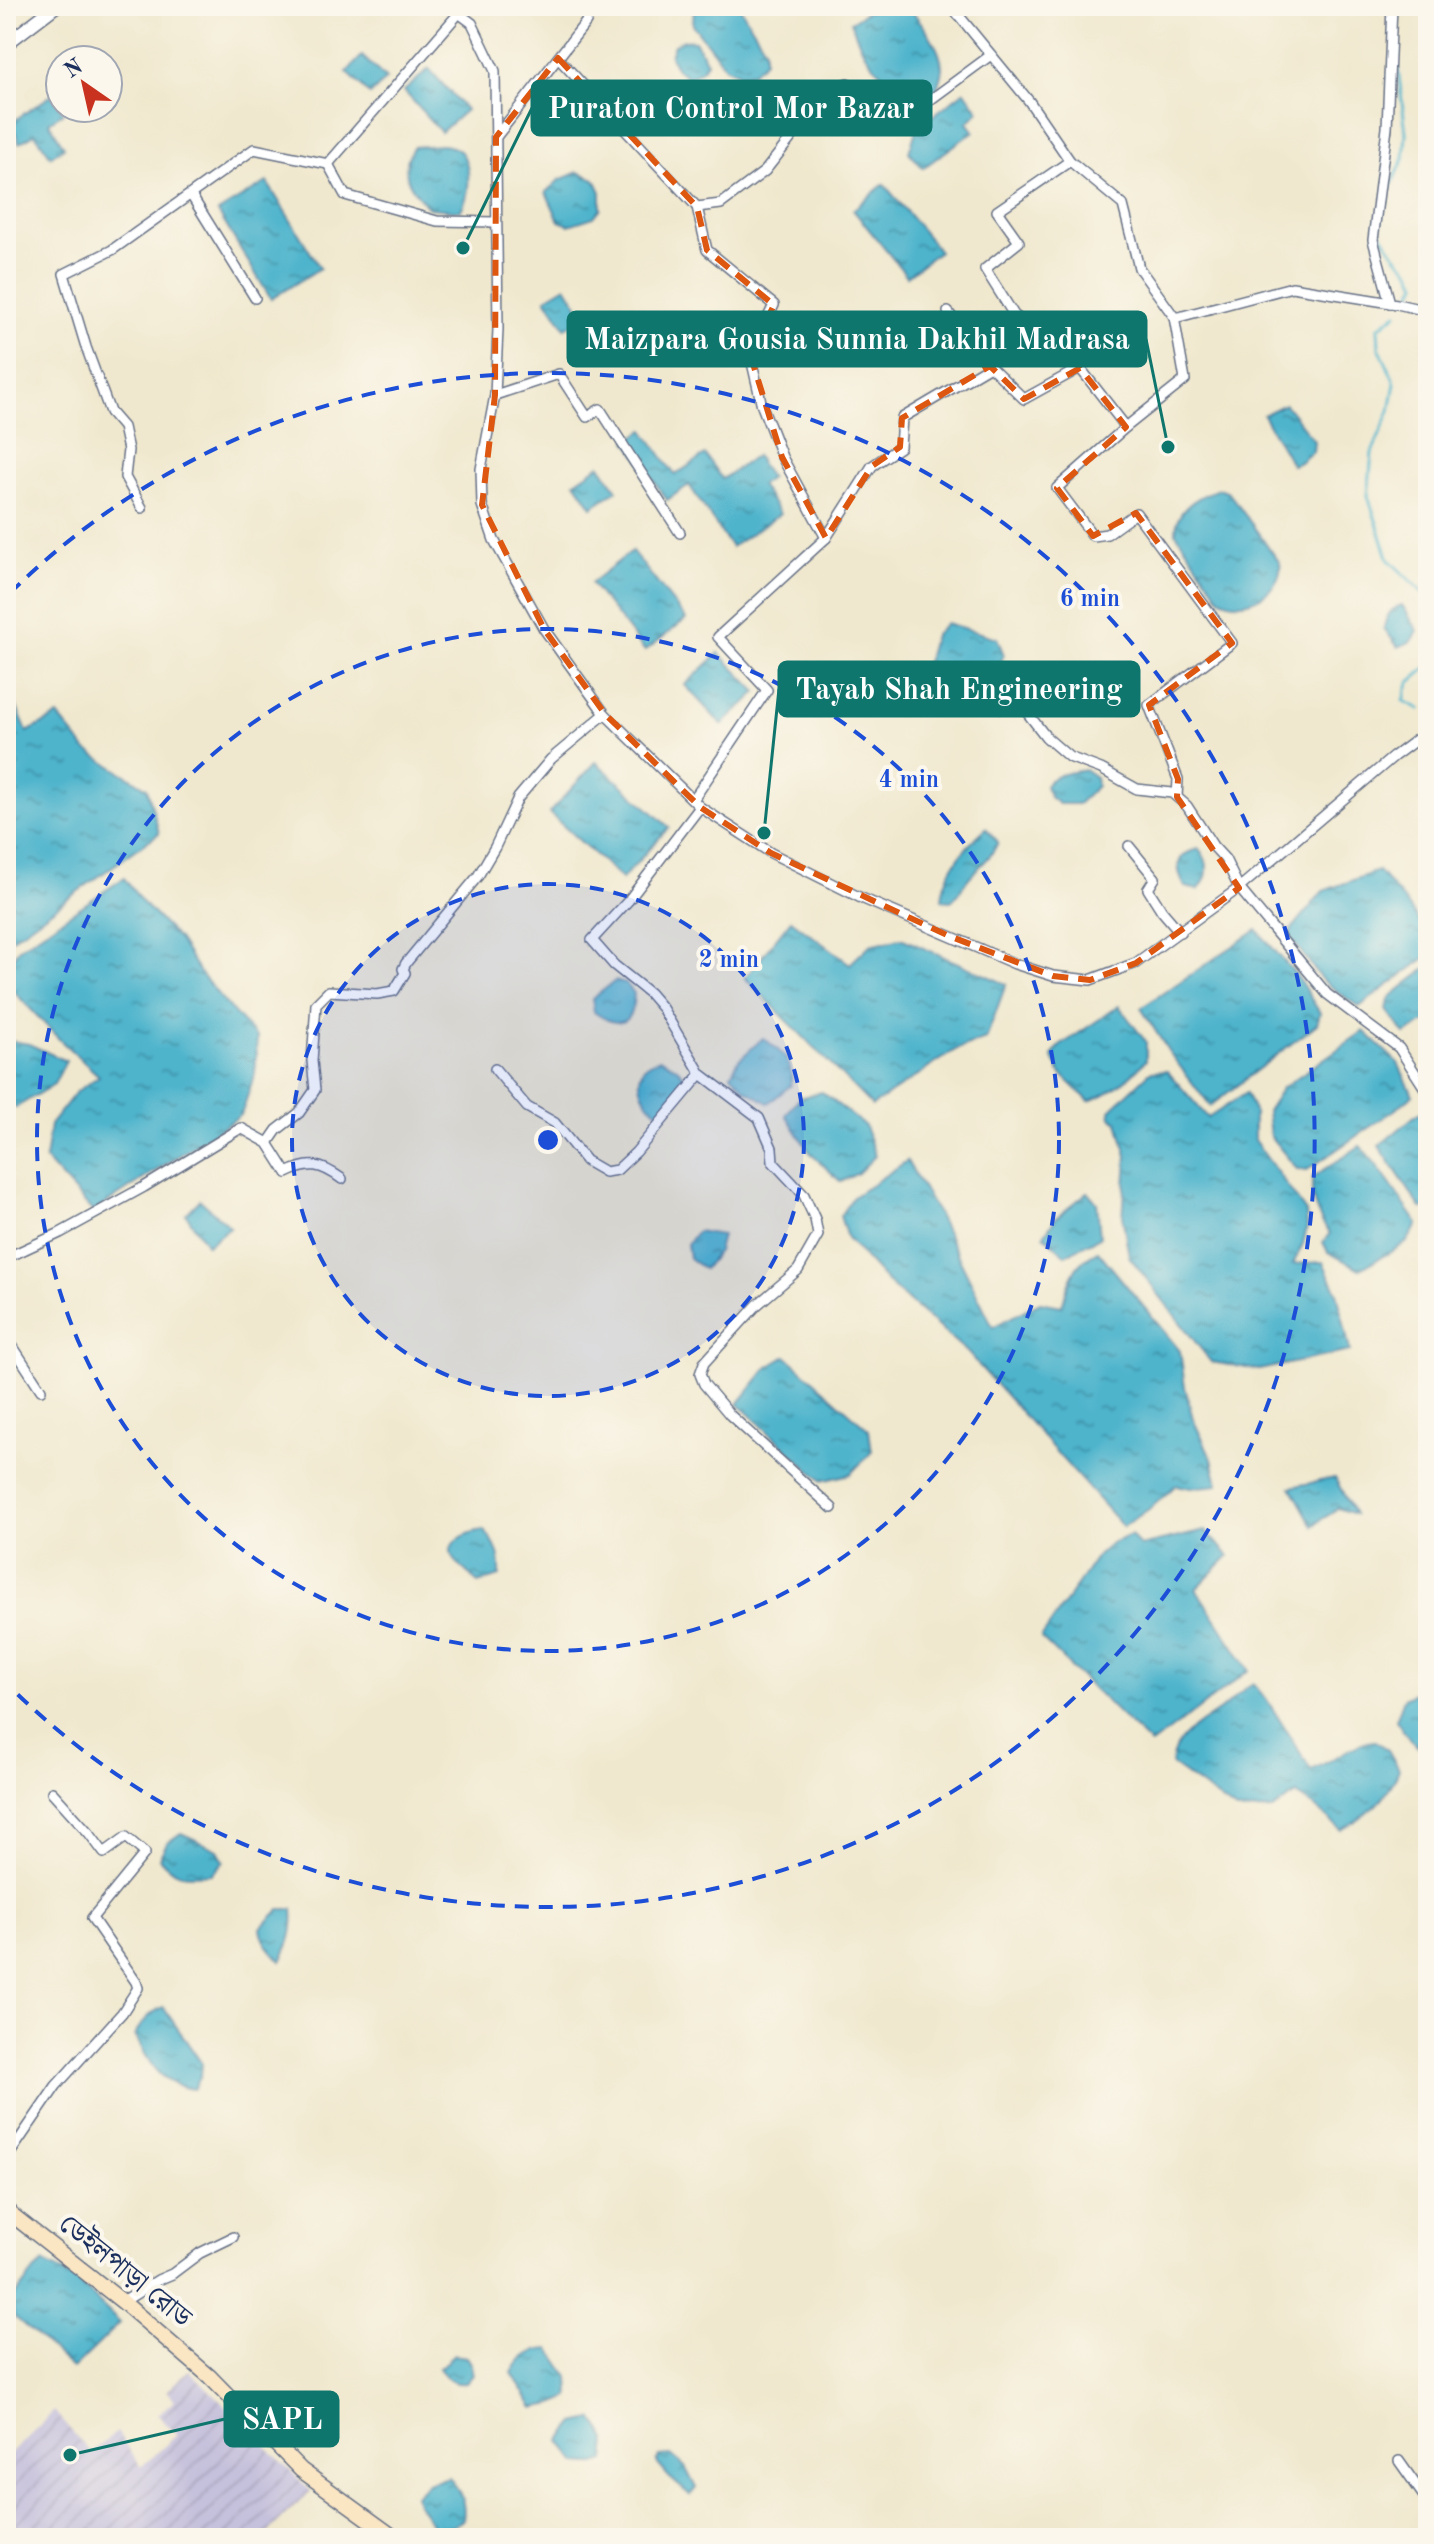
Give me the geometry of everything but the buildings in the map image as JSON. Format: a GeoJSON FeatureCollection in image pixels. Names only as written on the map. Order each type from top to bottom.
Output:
{"type":"FeatureCollection","features":[{"type":"Feature","properties":{"kind":"main road","name":"ডেইলপাড়া রোড"},"geometry":{"type":"LineString","coordinates":[[6,2210],[123,2302],[209,2376],[301,2470],[395,2538]]}},
{"type":"Feature","properties":{"kind":"street"},"geometry":{"type":"LineString","coordinates":[[6,44],[56,6]]}},
{"type":"Feature","properties":{"kind":"street"},"geometry":{"type":"LineString","coordinates":[[449,6],[472,23],[495,71],[498,329],[495,395],[481,469],[482,505],[494,540],[544,629],[605,714],[696,803],[771,853],[859,897],[1015,964],[1053,976],[1090,980],[1136,963],[1180,932],[1239,888],[1428,731]]}},
{"type":"Feature","properties":{"kind":"street"},"geometry":{"type":"LineString","coordinates":[[496,137],[586,22],[590,6]]}},
{"type":"Feature","properties":{"kind":"street"},"geometry":{"type":"LineString","coordinates":[[951,6],[1029,101],[1070,161],[1123,205],[1139,268],[1174,317],[1185,380],[1057,488],[1093,536],[1107,534],[1136,513],[1232,643],[1149,705],[1178,779],[1177,797]]}},
{"type":"Feature","properties":{"kind":"street"},"geometry":{"type":"LineString","coordinates":[[1390,303],[1373,240],[1387,128],[1392,6]]}},
{"type":"Feature","properties":{"kind":"street"},"geometry":{"type":"LineString","coordinates":[[328,164],[459,13]]}},
{"type":"Feature","properties":{"kind":"street"},"geometry":{"type":"LineString","coordinates":[[697,207],[721,204],[765,171],[829,90],[847,83],[907,117],[991,55]]}},
{"type":"Feature","properties":{"kind":"street"},"geometry":{"type":"LineString","coordinates":[[558,58],[697,207],[707,250],[774,305],[750,354],[762,406],[782,457],[826,538]]}},
{"type":"Feature","properties":{"kind":"street"},"geometry":{"type":"LineString","coordinates":[[142,508],[125,477],[128,450],[123,427],[110,412],[64,274],[112,250],[254,149],[328,164],[345,195],[437,221],[496,222]]}},
{"type":"Feature","properties":{"kind":"street"},"geometry":{"type":"LineString","coordinates":[[1070,161],[997,211],[1019,242],[985,269],[1014,315],[1080,368],[1126,427]]}},
{"type":"Feature","properties":{"kind":"street"},"geometry":{"type":"LineString","coordinates":[[191,195],[255,298]]}},
{"type":"Feature","properties":{"kind":"street"},"geometry":{"type":"LineString","coordinates":[[1174,317],[1292,287],[1428,311]]}},
{"type":"Feature","properties":{"kind":"street"},"geometry":{"type":"LineString","coordinates":[[948,312],[990,366],[1024,399],[1080,368]]}},
{"type":"Feature","properties":{"kind":"street"},"geometry":{"type":"LineString","coordinates":[[832,1508],[730,1415],[704,1384],[700,1374],[704,1363],[757,1305],[798,1270],[818,1235],[815,1219],[804,1195],[773,1162],[772,1148],[759,1118],[701,1074],[662,1008],[649,993],[614,965],[592,940],[628,901],[696,803],[767,690],[718,637],[826,538],[872,466],[900,447],[902,418],[990,366]]}},
{"type":"Feature","properties":{"kind":"street"},"geometry":{"type":"LineString","coordinates":[[495,395],[559,374],[587,417],[600,409],[680,533]]}},
{"type":"Feature","properties":{"kind":"street"},"geometry":{"type":"LineString","coordinates":[[1002,708],[1019,702],[1046,737],[1069,757],[1101,769],[1137,789],[1172,793],[1187,806],[1225,859],[1239,888],[1327,994],[1399,1048],[1428,1093]]}},
{"type":"Feature","properties":{"kind":"street"},"geometry":{"type":"LineString","coordinates":[[268,1143],[277,1130],[299,1113],[315,1090],[312,1061],[316,1004],[329,991],[377,994],[394,991],[405,973],[406,963],[478,876],[518,798],[551,759],[605,714]]}},
{"type":"Feature","properties":{"kind":"street"},"geometry":{"type":"LineString","coordinates":[[1129,846],[1155,878],[1148,889],[1180,932]]}},
{"type":"Feature","properties":{"kind":"street"},"geometry":{"type":"LineString","coordinates":[[495,1069],[527,1107],[555,1123],[586,1161],[605,1172],[617,1170],[636,1152],[701,1074]]}},
{"type":"Feature","properties":{"kind":"street"},"geometry":{"type":"LineString","coordinates":[[6,1258],[60,1233],[144,1187],[244,1127],[268,1143],[287,1173],[303,1165],[327,1168],[342,1179]]}},
{"type":"Feature","properties":{"kind":"street"},"geometry":{"type":"LineString","coordinates":[[6,1336],[41,1390]]}},
{"type":"Feature","properties":{"kind":"street"},"geometry":{"type":"LineString","coordinates":[[6,2159],[56,2086],[122,2013],[138,1988],[92,1918],[145,1853],[126,1837],[104,1853],[52,1792]]}},
{"type":"Feature","properties":{"kind":"street"},"geometry":{"type":"LineString","coordinates":[[123,2302],[172,2274],[200,2253],[233,2237]]}},
{"type":"Feature","properties":{"kind":"street"},"geometry":{"type":"LineString","coordinates":[[1399,2461],[1428,2502]]}},
{"type":"Feature","properties":{"kind":"highlighted area"},"geometry":{"type":"Polygon","coordinates":[[[558,58],[697,207],[707,250],[774,305],[750,354],[782,457],[826,538],[872,466],[900,447],[902,418],[990,366],[1024,399],[1080,368],[1126,427],[1057,488],[1093,536],[1136,513],[1232,643],[1149,705],[1178,779],[1177,797],[1239,888],[1136,963],[1090,980],[1053,976],[949,936],[771,853],[700,807],[605,714],[544,629],[482,505],[495,395],[496,137],[558,58]]]}},
{"type":"Feature","properties":{"kind":"shaded area"},"geometry":{"type":"Polygon","coordinates":[[[189,2370],[311,2491],[263,2538],[6,2538],[6,2458],[54,2411],[91,2453],[117,2432],[141,2467],[177,2435],[157,2414],[175,2401],[167,2390],[189,2370]]]}},
{"type":"Feature","properties":{"kind":"water"},"geometry":{"type":"Polygon","coordinates":[[[694,6],[739,6],[765,48],[765,61],[752,73],[740,74],[726,68],[693,25],[694,6]]]}},
{"type":"Feature","properties":{"kind":"water"},"geometry":{"type":"Polygon","coordinates":[[[909,7],[934,42],[942,69],[936,92],[912,106],[868,58],[851,22],[868,11],[909,7]]]}},
{"type":"Feature","properties":{"kind":"water"},"geometry":{"type":"Polygon","coordinates":[[[683,40],[695,41],[707,62],[699,72],[687,77],[677,69],[670,56],[674,45],[683,40]]]}},
{"type":"Feature","properties":{"kind":"water"},"geometry":{"type":"Polygon","coordinates":[[[362,56],[386,79],[370,95],[347,72],[362,56]]]}},
{"type":"Feature","properties":{"kind":"water"},"geometry":{"type":"Polygon","coordinates":[[[429,69],[466,110],[441,132],[404,91],[429,69]]]}},
{"type":"Feature","properties":{"kind":"water"},"geometry":{"type":"Polygon","coordinates":[[[965,91],[979,111],[967,123],[974,131],[923,168],[909,152],[919,122],[931,117],[965,91]]]}},
{"type":"Feature","properties":{"kind":"water"},"geometry":{"type":"Polygon","coordinates":[[[44,100],[44,124],[50,124],[64,147],[51,156],[35,134],[19,143],[12,122],[44,100]]]}},
{"type":"Feature","properties":{"kind":"water"},"geometry":{"type":"Polygon","coordinates":[[[442,145],[459,150],[467,165],[468,190],[460,211],[429,208],[416,194],[406,173],[413,147],[442,145]]]}},
{"type":"Feature","properties":{"kind":"water"},"geometry":{"type":"Polygon","coordinates":[[[578,172],[595,179],[601,192],[601,208],[594,217],[569,225],[559,221],[546,192],[559,180],[578,172]]]}},
{"type":"Feature","properties":{"kind":"water"},"geometry":{"type":"Polygon","coordinates":[[[267,182],[320,268],[271,299],[218,212],[267,182]]]}},
{"type":"Feature","properties":{"kind":"water"},"geometry":{"type":"Polygon","coordinates":[[[884,184],[939,251],[907,276],[853,210],[884,184]]]}},
{"type":"Feature","properties":{"kind":"water"},"geometry":{"type":"Polygon","coordinates":[[[566,286],[585,316],[565,328],[546,298],[566,286]]]}},
{"type":"Feature","properties":{"kind":"water"},"geometry":{"type":"Polygon","coordinates":[[[1285,404],[1314,441],[1313,451],[1292,465],[1263,415],[1285,404]]]}},
{"type":"Feature","properties":{"kind":"water"},"geometry":{"type":"Polygon","coordinates":[[[644,430],[675,475],[705,455],[722,479],[756,456],[770,478],[760,485],[780,514],[731,547],[689,485],[667,500],[627,441],[644,430]]]}},
{"type":"Feature","properties":{"kind":"water"},"geometry":{"type":"Polygon","coordinates":[[[600,465],[617,490],[592,507],[575,482],[600,465]]]}},
{"type":"Feature","properties":{"kind":"water"},"geometry":{"type":"Polygon","coordinates":[[[1219,489],[1229,493],[1280,563],[1276,583],[1269,591],[1250,601],[1229,602],[1220,598],[1176,533],[1179,517],[1184,510],[1203,495],[1219,489]]]}},
{"type":"Feature","properties":{"kind":"water"},"geometry":{"type":"Polygon","coordinates":[[[632,551],[686,619],[645,651],[591,583],[632,551]]]}},
{"type":"Feature","properties":{"kind":"water"},"geometry":{"type":"Polygon","coordinates":[[[1402,605],[1418,631],[1412,641],[1398,647],[1384,628],[1389,614],[1402,605]]]}},
{"type":"Feature","properties":{"kind":"water"},"geometry":{"type":"Polygon","coordinates":[[[946,623],[997,638],[1004,655],[976,704],[962,709],[941,689],[925,666],[934,635],[946,623]]]}},
{"type":"Feature","properties":{"kind":"water"},"geometry":{"type":"Polygon","coordinates":[[[719,653],[757,692],[722,725],[685,685],[719,653]]]}},
{"type":"Feature","properties":{"kind":"water"},"geometry":{"type":"Polygon","coordinates":[[[6,682],[27,732],[58,716],[87,751],[147,788],[159,833],[10,940],[6,940],[6,682]]]}},
{"type":"Feature","properties":{"kind":"water"},"geometry":{"type":"Polygon","coordinates":[[[596,762],[669,827],[622,879],[549,813],[596,762]]]}},
{"type":"Feature","properties":{"kind":"water"},"geometry":{"type":"Polygon","coordinates":[[[1086,770],[1096,777],[1097,786],[1078,804],[1059,804],[1050,797],[1045,786],[1053,778],[1086,770]]]}},
{"type":"Feature","properties":{"kind":"water"},"geometry":{"type":"Polygon","coordinates":[[[986,828],[998,842],[995,848],[951,901],[942,900],[946,880],[956,861],[986,828]]]}},
{"type":"Feature","properties":{"kind":"water"},"geometry":{"type":"Polygon","coordinates":[[[1199,849],[1207,870],[1198,890],[1185,887],[1179,863],[1185,854],[1199,849]]]}},
{"type":"Feature","properties":{"kind":"water"},"geometry":{"type":"Polygon","coordinates":[[[1378,871],[1428,934],[1428,956],[1359,1007],[1322,980],[1288,934],[1323,891],[1378,871]]]}},
{"type":"Feature","properties":{"kind":"water"},"geometry":{"type":"Polygon","coordinates":[[[124,878],[142,902],[178,939],[200,973],[257,1038],[255,1073],[241,1115],[93,1212],[45,1160],[50,1125],[76,1092],[99,1076],[6,983],[6,972],[18,949],[124,878]]]}},
{"type":"Feature","properties":{"kind":"water"},"geometry":{"type":"Polygon","coordinates":[[[791,920],[850,964],[870,945],[901,938],[1006,984],[986,1039],[957,1049],[872,1106],[745,978],[791,920]]]}},
{"type":"Feature","properties":{"kind":"water"},"geometry":{"type":"Polygon","coordinates":[[[1257,930],[1297,976],[1320,1013],[1317,1024],[1210,1106],[1169,1052],[1141,1008],[1257,930]]]}},
{"type":"Feature","properties":{"kind":"water"},"geometry":{"type":"Polygon","coordinates":[[[1428,967],[1428,1021],[1405,1034],[1387,1010],[1389,1000],[1428,967]]]}},
{"type":"Feature","properties":{"kind":"water"},"geometry":{"type":"Polygon","coordinates":[[[615,981],[626,984],[634,993],[631,1012],[623,1021],[617,1022],[594,1012],[592,999],[615,981]]]}},
{"type":"Feature","properties":{"kind":"water"},"geometry":{"type":"Polygon","coordinates":[[[1119,1006],[1146,1042],[1146,1060],[1120,1084],[1089,1101],[1060,1073],[1052,1056],[1060,1046],[1119,1006]]]}},
{"type":"Feature","properties":{"kind":"water"},"geometry":{"type":"Polygon","coordinates":[[[1364,1031],[1398,1063],[1413,1095],[1307,1170],[1297,1169],[1270,1136],[1267,1111],[1282,1088],[1364,1031]]]}},
{"type":"Feature","properties":{"kind":"water"},"geometry":{"type":"Polygon","coordinates":[[[763,1038],[785,1057],[791,1077],[791,1085],[769,1103],[746,1090],[731,1074],[739,1060],[763,1038]]]}},
{"type":"Feature","properties":{"kind":"water"},"geometry":{"type":"Polygon","coordinates":[[[6,1040],[29,1044],[66,1061],[54,1084],[15,1108],[6,1098],[6,1040]]]}},
{"type":"Feature","properties":{"kind":"water"},"geometry":{"type":"Polygon","coordinates":[[[660,1059],[680,1071],[685,1081],[676,1101],[661,1113],[647,1100],[640,1081],[645,1067],[660,1059]]]}},
{"type":"Feature","properties":{"kind":"water"},"geometry":{"type":"Polygon","coordinates":[[[1167,1071],[1208,1118],[1246,1093],[1254,1111],[1254,1140],[1306,1212],[1303,1244],[1293,1264],[1323,1262],[1337,1292],[1350,1351],[1259,1370],[1211,1362],[1129,1256],[1123,1220],[1127,1156],[1118,1122],[1111,1117],[1110,1110],[1150,1072],[1167,1071]]]}},
{"type":"Feature","properties":{"kind":"water"},"geometry":{"type":"Polygon","coordinates":[[[822,1092],[865,1126],[875,1156],[858,1173],[841,1182],[809,1151],[786,1115],[799,1098],[822,1092]]]}},
{"type":"Feature","properties":{"kind":"water"},"geometry":{"type":"Polygon","coordinates":[[[1428,1109],[1428,1209],[1421,1208],[1379,1146],[1417,1114],[1428,1109]]]}},
{"type":"Feature","properties":{"kind":"water"},"geometry":{"type":"Polygon","coordinates":[[[1360,1146],[1418,1224],[1406,1243],[1360,1269],[1328,1252],[1323,1242],[1330,1233],[1315,1206],[1312,1184],[1313,1177],[1360,1146]]]}},
{"type":"Feature","properties":{"kind":"water"},"geometry":{"type":"Polygon","coordinates":[[[907,1161],[937,1213],[993,1327],[1040,1302],[1062,1306],[1073,1273],[1083,1261],[1098,1251],[1180,1351],[1193,1419],[1212,1459],[1218,1485],[1191,1488],[1176,1485],[1123,1527],[968,1353],[886,1281],[847,1238],[840,1216],[853,1197],[907,1161]]]}},
{"type":"Feature","properties":{"kind":"water"},"geometry":{"type":"Polygon","coordinates":[[[1088,1192],[1097,1203],[1100,1237],[1065,1255],[1044,1235],[1056,1218],[1088,1192]]]}},
{"type":"Feature","properties":{"kind":"water"},"geometry":{"type":"Polygon","coordinates":[[[200,1200],[230,1227],[207,1245],[186,1214],[200,1200]]]}},
{"type":"Feature","properties":{"kind":"water"},"geometry":{"type":"Polygon","coordinates":[[[697,1231],[722,1235],[718,1251],[704,1269],[689,1258],[687,1244],[697,1231]]]}},
{"type":"Feature","properties":{"kind":"water"},"geometry":{"type":"Polygon","coordinates":[[[786,1356],[869,1430],[872,1452],[850,1474],[822,1481],[738,1404],[768,1367],[786,1356]]]}},
{"type":"Feature","properties":{"kind":"water"},"geometry":{"type":"Polygon","coordinates":[[[1335,1478],[1354,1514],[1338,1508],[1313,1526],[1291,1487],[1335,1478]]]}},
{"type":"Feature","properties":{"kind":"water"},"geometry":{"type":"Polygon","coordinates":[[[483,1530],[497,1551],[500,1576],[478,1583],[455,1560],[451,1548],[458,1539],[483,1530]]]}},
{"type":"Feature","properties":{"kind":"water"},"geometry":{"type":"Polygon","coordinates":[[[1205,1531],[1229,1556],[1196,1589],[1249,1670],[1151,1745],[1041,1638],[1097,1556],[1111,1543],[1131,1535],[1140,1546],[1205,1531]]]}},
{"type":"Feature","properties":{"kind":"water"},"geometry":{"type":"Polygon","coordinates":[[[1253,1683],[1311,1770],[1366,1743],[1375,1741],[1388,1750],[1399,1769],[1376,1805],[1341,1830],[1296,1794],[1272,1810],[1236,1811],[1171,1764],[1184,1736],[1253,1683]]]}},
{"type":"Feature","properties":{"kind":"water"},"geometry":{"type":"Polygon","coordinates":[[[1428,1686],[1428,1755],[1410,1740],[1396,1720],[1404,1698],[1428,1686]]]}},
{"type":"Feature","properties":{"kind":"water"},"geometry":{"type":"Polygon","coordinates":[[[181,1833],[218,1850],[224,1861],[212,1874],[177,1873],[159,1858],[167,1843],[181,1833]]]}},
{"type":"Feature","properties":{"kind":"water"},"geometry":{"type":"Polygon","coordinates":[[[280,1909],[293,1909],[292,1936],[281,1961],[266,1942],[261,1928],[280,1909]]]}},
{"type":"Feature","properties":{"kind":"water"},"geometry":{"type":"Polygon","coordinates":[[[163,2007],[202,2064],[201,2075],[194,2089],[164,2078],[151,2064],[135,2035],[146,2019],[163,2007]]]}},
{"type":"Feature","properties":{"kind":"water"},"geometry":{"type":"Polygon","coordinates":[[[44,2263],[74,2278],[120,2323],[73,2369],[15,2317],[10,2302],[44,2263]]]}},
{"type":"Feature","properties":{"kind":"water"},"geometry":{"type":"Polygon","coordinates":[[[550,2349],[569,2377],[570,2397],[534,2408],[512,2373],[527,2355],[550,2349]]]}},
{"type":"Feature","properties":{"kind":"water"},"geometry":{"type":"Polygon","coordinates":[[[454,2355],[466,2357],[471,2365],[473,2375],[466,2383],[450,2380],[439,2368],[454,2355]]]}},
{"type":"Feature","properties":{"kind":"water"},"geometry":{"type":"Polygon","coordinates":[[[594,2419],[607,2440],[605,2461],[577,2463],[561,2441],[576,2423],[594,2419]]]}},
{"type":"Feature","properties":{"kind":"water"},"geometry":{"type":"Polygon","coordinates":[[[671,2455],[685,2467],[696,2488],[690,2495],[657,2463],[660,2456],[671,2455]]]}},
{"type":"Feature","properties":{"kind":"water"},"geometry":{"type":"Polygon","coordinates":[[[449,2477],[461,2497],[463,2519],[453,2526],[434,2528],[415,2495],[428,2484],[449,2477]]]}},
{"type":"Feature","properties":{"kind":"waterway"},"geometry":{"type":"LineString","coordinates":[[1400,6],[1396,23],[1396,53],[1406,133],[1404,159],[1384,200],[1379,231],[1417,283],[1411,296]]}},
{"type":"Feature","properties":{"kind":"waterway"},"geometry":{"type":"LineString","coordinates":[[1397,313],[1378,328],[1379,347],[1395,383],[1390,411],[1372,453],[1368,496],[1389,560],[1428,597]]}},
{"type":"Feature","properties":{"kind":"waterway"},"geometry":{"type":"LineString","coordinates":[[1420,709],[1404,701],[1409,683],[1428,667]]}},
{"type":"Feature","properties":{"kind":"place","name":"Puraton Control Mor Bazar"},"geometry":{"type":"Point","coordinates":[463,248]}},
{"type":"Feature","properties":{"kind":"place","name":"Maizpara Gousia Sunnia Dakhil Madrasa"},"geometry":{"type":"Point","coordinates":[1168,447]}},
{"type":"Feature","properties":{"kind":"place","name":"Tayab Shah Engineering"},"geometry":{"type":"Point","coordinates":[764,833]}},
{"type":"Feature","properties":{"kind":"place","name":"SAPL"},"geometry":{"type":"Point","coordinates":[70,2455]}}]}
